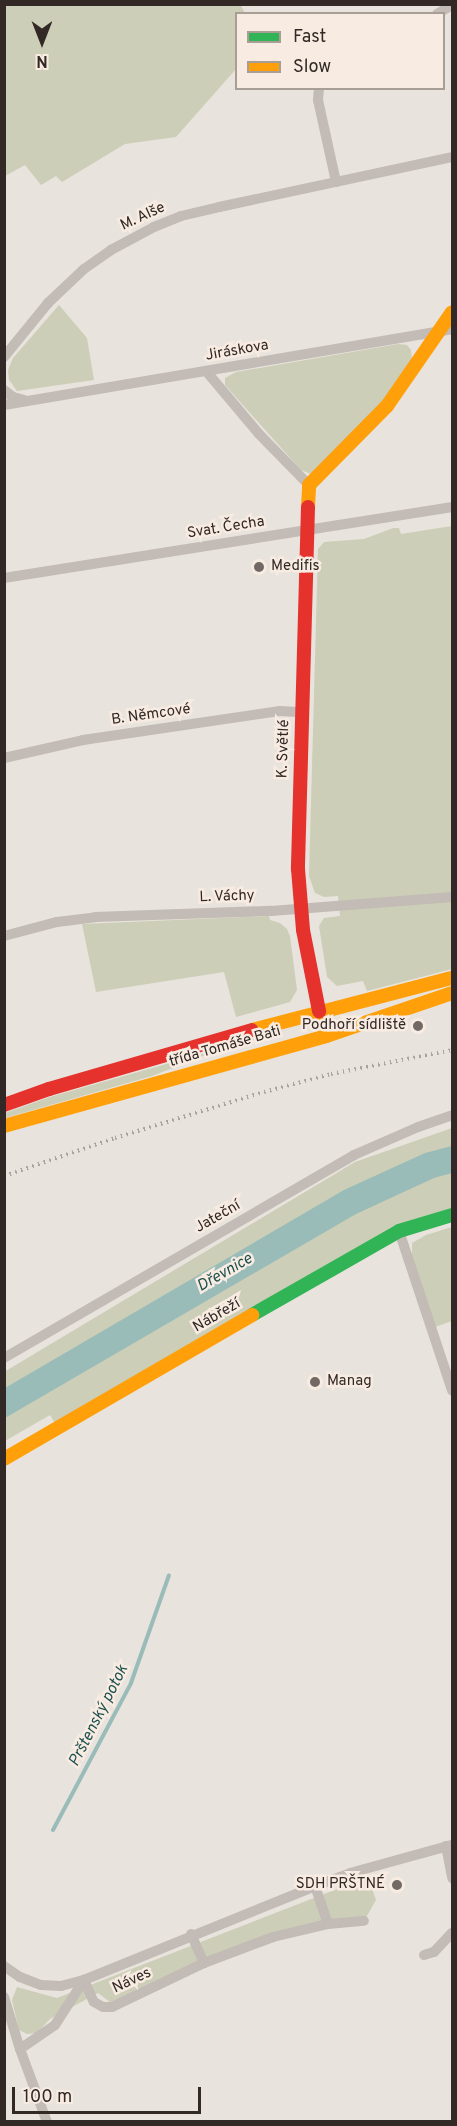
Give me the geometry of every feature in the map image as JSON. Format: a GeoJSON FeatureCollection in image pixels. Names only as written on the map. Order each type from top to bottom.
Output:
{"type":"FeatureCollection","features":[{"type":"Feature","properties":{"kind":"street"},"geometry":{"type":"LineString","coordinates":[[319,90],[318,100],[336,182]]}},
{"type":"Feature","properties":{"kind":"street","name":"M. Alše"},"geometry":{"type":"LineString","coordinates":[[4,357],[48,303],[74,278],[104,255],[138,234],[181,216],[453,157]]}},
{"type":"Feature","properties":{"kind":"street"},"geometry":{"type":"LineString","coordinates":[[206,371],[260,434],[309,485],[387,406],[446,330],[453,312]]}},
{"type":"Feature","properties":{"kind":"street","name":"Jiráskova"},"geometry":{"type":"LineString","coordinates":[[4,405],[446,330]]}},
{"type":"Feature","properties":{"kind":"street"},"geometry":{"type":"LineString","coordinates":[[4,390],[13,397],[27,401]]}},
{"type":"Feature","properties":{"kind":"street","name":"K. Světlé"},"geometry":{"type":"LineString","coordinates":[[309,485],[298,869],[301,909],[319,1011],[326,1036]]}},
{"type":"Feature","properties":{"kind":"street","name":"Svat. Čecha"},"geometry":{"type":"LineString","coordinates":[[4,578],[453,507]]}},
{"type":"Feature","properties":{"kind":"street","name":"B. Němcové"},"geometry":{"type":"LineString","coordinates":[[4,758],[83,740],[280,711],[302,712]]}},
{"type":"Feature","properties":{"kind":"street","name":"L. Váchy"},"geometry":{"type":"LineString","coordinates":[[4,936],[57,922],[95,917],[301,909],[453,897]]}},
{"type":"Feature","properties":{"kind":"street","name":"třída Tomáše Bati"},"geometry":{"type":"LineString","coordinates":[[4,1105],[49,1089],[319,1011],[453,978]]}},
{"type":"Feature","properties":{"kind":"street","name":"třída Tomáše Bati"},"geometry":{"type":"LineString","coordinates":[[4,1126],[326,1036],[453,993]]}},
{"type":"Feature","properties":{"kind":"street","name":"Jateční"},"geometry":{"type":"LineString","coordinates":[[4,1358],[354,1155],[418,1127],[453,1115]]}},
{"type":"Feature","properties":{"kind":"street","name":"Nábřeží"},"geometry":{"type":"LineString","coordinates":[[4,1459],[399,1231],[453,1215]]}},
{"type":"Feature","properties":{"kind":"street"},"geometry":{"type":"LineString","coordinates":[[399,1231],[453,1390]]}},
{"type":"Feature","properties":{"kind":"street","name":"Náves"},"geometry":{"type":"LineString","coordinates":[[4,1966],[20,1977],[51,1987],[84,1980],[191,1934],[350,1873],[450,1846],[453,1878]]}},
{"type":"Feature","properties":{"kind":"street"},"geometry":{"type":"LineString","coordinates":[[315,1886],[328,1924]]}},
{"type":"Feature","properties":{"kind":"street","name":"Náves"},"geometry":{"type":"LineString","coordinates":[[84,1980],[94,2002],[103,2007],[112,2007],[204,1963],[273,1937],[328,1924],[364,1921]]}},
{"type":"Feature","properties":{"kind":"street"},"geometry":{"type":"LineString","coordinates":[[424,1955],[434,1952],[453,1933]]}},
{"type":"Feature","properties":{"kind":"street"},"geometry":{"type":"LineString","coordinates":[[191,1934],[204,1963]]}},
{"type":"Feature","properties":{"kind":"street"},"geometry":{"type":"LineString","coordinates":[[20,2049],[55,2025],[84,1980]]}},
{"type":"Feature","properties":{"kind":"street"},"geometry":{"type":"LineString","coordinates":[[4,1997],[8,2028],[20,2049],[47,2121]]}},
{"type":"Feature","properties":{"kind":"green space"},"geometry":{"type":"Polygon","coordinates":[[[5,4],[240,4],[244,12],[235,12],[235,70],[176,137],[125,144],[62,182],[56,176],[41,185],[25,165],[5,176],[5,4]]]}},
{"type":"Feature","properties":{"kind":"green space"},"geometry":{"type":"Polygon","coordinates":[[[59,305],[87,338],[94,380],[17,391],[9,380],[8,370],[13,358],[59,305]]]}},
{"type":"Feature","properties":{"kind":"green space"},"geometry":{"type":"Polygon","coordinates":[[[398,344],[407,345],[411,350],[412,360],[386,398],[311,474],[301,470],[225,385],[225,378],[236,372],[398,344]]]}},
{"type":"Feature","properties":{"kind":"green space"},"geometry":{"type":"Polygon","coordinates":[[[452,526],[452,969],[367,991],[363,981],[337,986],[327,977],[319,926],[324,918],[340,916],[338,896],[324,897],[315,893],[309,876],[318,549],[324,542],[364,539],[393,528],[399,528],[401,534],[452,526]]]}},
{"type":"Feature","properties":{"kind":"green space"},"geometry":{"type":"Polygon","coordinates":[[[269,916],[270,920],[280,923],[287,929],[290,936],[297,990],[290,1002],[236,1017],[224,972],[96,992],[82,924],[269,916]]]}},
{"type":"Feature","properties":{"kind":"green space"},"geometry":{"type":"Polygon","coordinates":[[[297,1027],[211,1053],[152,1076],[5,1118],[5,1113],[50,1097],[297,1027]]]}},
{"type":"Feature","properties":{"kind":"green space"},"geometry":{"type":"Polygon","coordinates":[[[452,1128],[452,1208],[55,1423],[50,1415],[5,1441],[4,1372],[355,1162],[452,1128]]]}},
{"type":"Feature","properties":{"kind":"green space"},"geometry":{"type":"Polygon","coordinates":[[[452,1227],[452,1321],[435,1327],[412,1259],[412,1243],[426,1235],[452,1227]]]}},
{"type":"Feature","properties":{"kind":"green space"},"geometry":{"type":"Polygon","coordinates":[[[368,1877],[376,1900],[364,1921],[273,1937],[115,2006],[98,1993],[50,2019],[37,2033],[27,2034],[19,2030],[12,2000],[17,1987],[57,1998],[368,1877]]]}},
{"type":"Feature","properties":{"kind":"water","name":"Dřevnice"},"geometry":{"type":"Polygon","coordinates":[[[452,1146],[452,1173],[434,1178],[356,1214],[5,1418],[5,1388],[344,1190],[425,1153],[452,1146]]]}},
{"type":"Feature","properties":{"kind":"waterway","name":"Prštenský potok"},"geometry":{"type":"LineString","coordinates":[[53,1830],[131,1683],[169,1575]]}},
{"type":"Feature","properties":{"kind":"railway"},"geometry":{"type":"LineString","coordinates":[[4,1176],[115,1138],[264,1092],[331,1074],[452,1050]]}},
{"type":"Feature","properties":{"kind":"traffic: fast"},"geometry":{"type":"LineString","coordinates":[[252,1315],[399,1231],[452,1215]]}},
{"type":"Feature","properties":{"kind":"traffic: slow"},"geometry":{"type":"LineString","coordinates":[[308,507],[309,485],[387,406],[452,312]]}},
{"type":"Feature","properties":{"kind":"traffic: slow"},"geometry":{"type":"LineString","coordinates":[[252,1030],[452,978]]}},
{"type":"Feature","properties":{"kind":"traffic: slow"},"geometry":{"type":"LineString","coordinates":[[4,1126],[326,1036],[452,993]]}},
{"type":"Feature","properties":{"kind":"traffic: slow"},"geometry":{"type":"LineString","coordinates":[[4,1459],[252,1315]]}},
{"type":"Feature","properties":{"kind":"traffic: jam"},"geometry":{"type":"LineString","coordinates":[[308,507],[298,869],[303,930],[319,1011]]}},
{"type":"Feature","properties":{"kind":"traffic: jam"},"geometry":{"type":"LineString","coordinates":[[4,1105],[49,1089],[252,1030]]}},
{"type":"Feature","properties":{"kind":"place","name":"Medifis"},"geometry":{"type":"Point","coordinates":[259,567]}},
{"type":"Feature","properties":{"kind":"place","name":"Podhoří sídliště"},"geometry":{"type":"Point","coordinates":[418,1026]}},
{"type":"Feature","properties":{"kind":"place","name":"Manag"},"geometry":{"type":"Point","coordinates":[315,1382]}},
{"type":"Feature","properties":{"kind":"place","name":"SDH PRŠTNÉ"},"geometry":{"type":"Point","coordinates":[397,1885]}}]}
